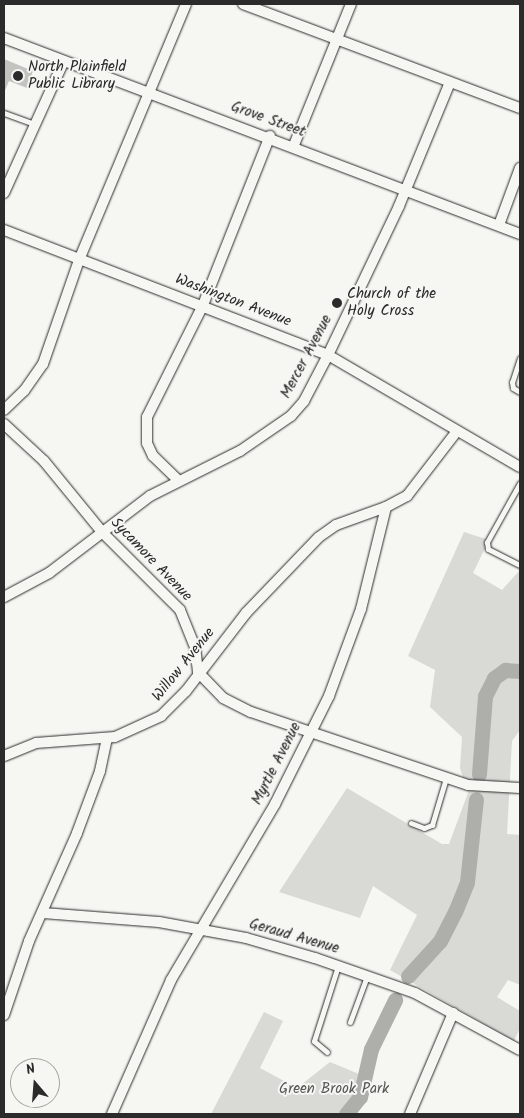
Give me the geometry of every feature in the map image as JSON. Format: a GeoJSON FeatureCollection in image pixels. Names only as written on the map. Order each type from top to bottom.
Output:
{"type":"FeatureCollection","features":[{"type":"Feature","properties":{"kind":"street"},"geometry":{"type":"LineString","coordinates":[[4,410],[24,391],[43,364],[79,260],[186,4]]}},
{"type":"Feature","properties":{"kind":"street"},"geometry":{"type":"LineString","coordinates":[[243,4],[520,108]]}},
{"type":"Feature","properties":{"kind":"street"},"geometry":{"type":"LineString","coordinates":[[294,145],[351,4]]}},
{"type":"Feature","properties":{"kind":"street","name":"Grove Street"},"geometry":{"type":"LineString","coordinates":[[4,38],[294,145],[520,234]]}},
{"type":"Feature","properties":{"kind":"street"},"geometry":{"type":"LineString","coordinates":[[4,193],[64,61]]}},
{"type":"Feature","properties":{"kind":"street","name":"Mercer Avenue"},"geometry":{"type":"LineString","coordinates":[[4,597],[49,573],[150,496],[178,480],[240,451],[291,416],[304,401],[328,355],[406,189],[450,82]]}},
{"type":"Feature","properties":{"kind":"street"},"geometry":{"type":"LineString","coordinates":[[178,480],[154,456],[147,443],[145,425],[203,305],[270,136]]}},
{"type":"Feature","properties":{"kind":"street"},"geometry":{"type":"LineString","coordinates":[[499,225],[520,168]]}},
{"type":"Feature","properties":{"kind":"street","name":"Washington Avenue"},"geometry":{"type":"LineString","coordinates":[[4,230],[79,260],[203,305],[328,355],[520,466]]}},
{"type":"Feature","properties":{"kind":"street","name":"Sycamore Avenue"},"geometry":{"type":"LineString","coordinates":[[4,424],[55,473],[103,533],[180,610],[195,647],[198,672]]}},
{"type":"Feature","properties":{"kind":"street"},"geometry":{"type":"LineString","coordinates":[[386,507],[407,496],[457,431]]}},
{"type":"Feature","properties":{"kind":"street","name":"Willow Avenue"},"geometry":{"type":"LineString","coordinates":[[107,739],[161,716],[186,692],[198,672],[259,599],[319,537],[336,525],[386,507]]}},
{"type":"Feature","properties":{"kind":"street","name":"Myrtle Avenue"},"geometry":{"type":"LineString","coordinates":[[112,1114],[171,980],[275,804],[310,732],[351,641],[386,507]]}},
{"type":"Feature","properties":{"kind":"street"},"geometry":{"type":"LineString","coordinates":[[198,672],[223,698],[235,706],[468,785],[486,788],[520,788]]}},
{"type":"Feature","properties":{"kind":"street"},"geometry":{"type":"LineString","coordinates":[[4,756],[36,743],[56,740],[107,739],[100,771],[77,833],[29,941],[4,1015]]}},
{"type":"Feature","properties":{"kind":"street","name":"Geraud Avenue"},"geometry":{"type":"LineString","coordinates":[[43,912],[110,916],[200,929],[246,938],[338,965],[415,993],[520,1050]]}},
{"type":"Feature","properties":{"kind":"street"},"geometry":{"type":"LineString","coordinates":[[410,1114],[453,1013]]}},
{"type":"Feature","properties":{"kind":"lane"},"geometry":{"type":"LineString","coordinates":[[4,113],[35,125]]}},
{"type":"Feature","properties":{"kind":"lane"},"geometry":{"type":"LineString","coordinates":[[520,358],[512,382],[514,388],[520,392]]}},
{"type":"Feature","properties":{"kind":"lane"},"geometry":{"type":"LineString","coordinates":[[520,482],[487,542],[488,549],[520,565]]}},
{"type":"Feature","properties":{"kind":"lane"},"geometry":{"type":"LineString","coordinates":[[411,823],[424,828],[432,825],[446,778]]}},
{"type":"Feature","properties":{"kind":"lane"},"geometry":{"type":"LineString","coordinates":[[327,1052],[314,1041],[338,965]]}},
{"type":"Feature","properties":{"kind":"lane"},"geometry":{"type":"LineString","coordinates":[[350,1022],[368,975]]}},
{"type":"Feature","properties":{"kind":"green space"},"geometry":{"type":"Polygon","coordinates":[[[464,532],[489,540],[473,573],[502,590],[520,570],[520,730],[512,741],[507,834],[520,835],[520,985],[508,980],[497,997],[520,1011],[520,1028],[514,1041],[390,970],[417,915],[373,886],[360,918],[279,892],[347,788],[442,844],[449,844],[468,793],[460,768],[462,737],[430,707],[435,670],[408,656],[464,532]]]}},
{"type":"Feature","properties":{"kind":"green space","name":"Green Brook Park"},"geometry":{"type":"Polygon","coordinates":[[[264,1012],[283,1021],[260,1068],[297,1088],[330,1062],[371,1079],[356,1114],[211,1114],[264,1012]]]}},
{"type":"Feature","properties":{"kind":"building","name":"North Plainfield Public Library"},"geometry":{"type":"Polygon","coordinates":[[[4,59],[33,71],[27,88],[9,81],[4,93],[4,59]]]}},
{"type":"Feature","properties":{"kind":"waterway"},"geometry":{"type":"LineString","coordinates":[[479,774],[485,696],[494,678],[505,670],[520,671]]}},
{"type":"Feature","properties":{"kind":"waterway"},"geometry":{"type":"LineString","coordinates":[[408,976],[440,941],[455,912],[467,882],[476,799]]}},
{"type":"Feature","properties":{"kind":"waterway"},"geometry":{"type":"LineString","coordinates":[[346,1114],[360,1097],[371,1049],[395,1000]]}},
{"type":"Feature","properties":{"kind":"place","name":"North Plainfield Public Library"},"geometry":{"type":"Point","coordinates":[18,76]}},
{"type":"Feature","properties":{"kind":"place","name":"Church of the Holy Cross"},"geometry":{"type":"Point","coordinates":[337,303]}}]}
